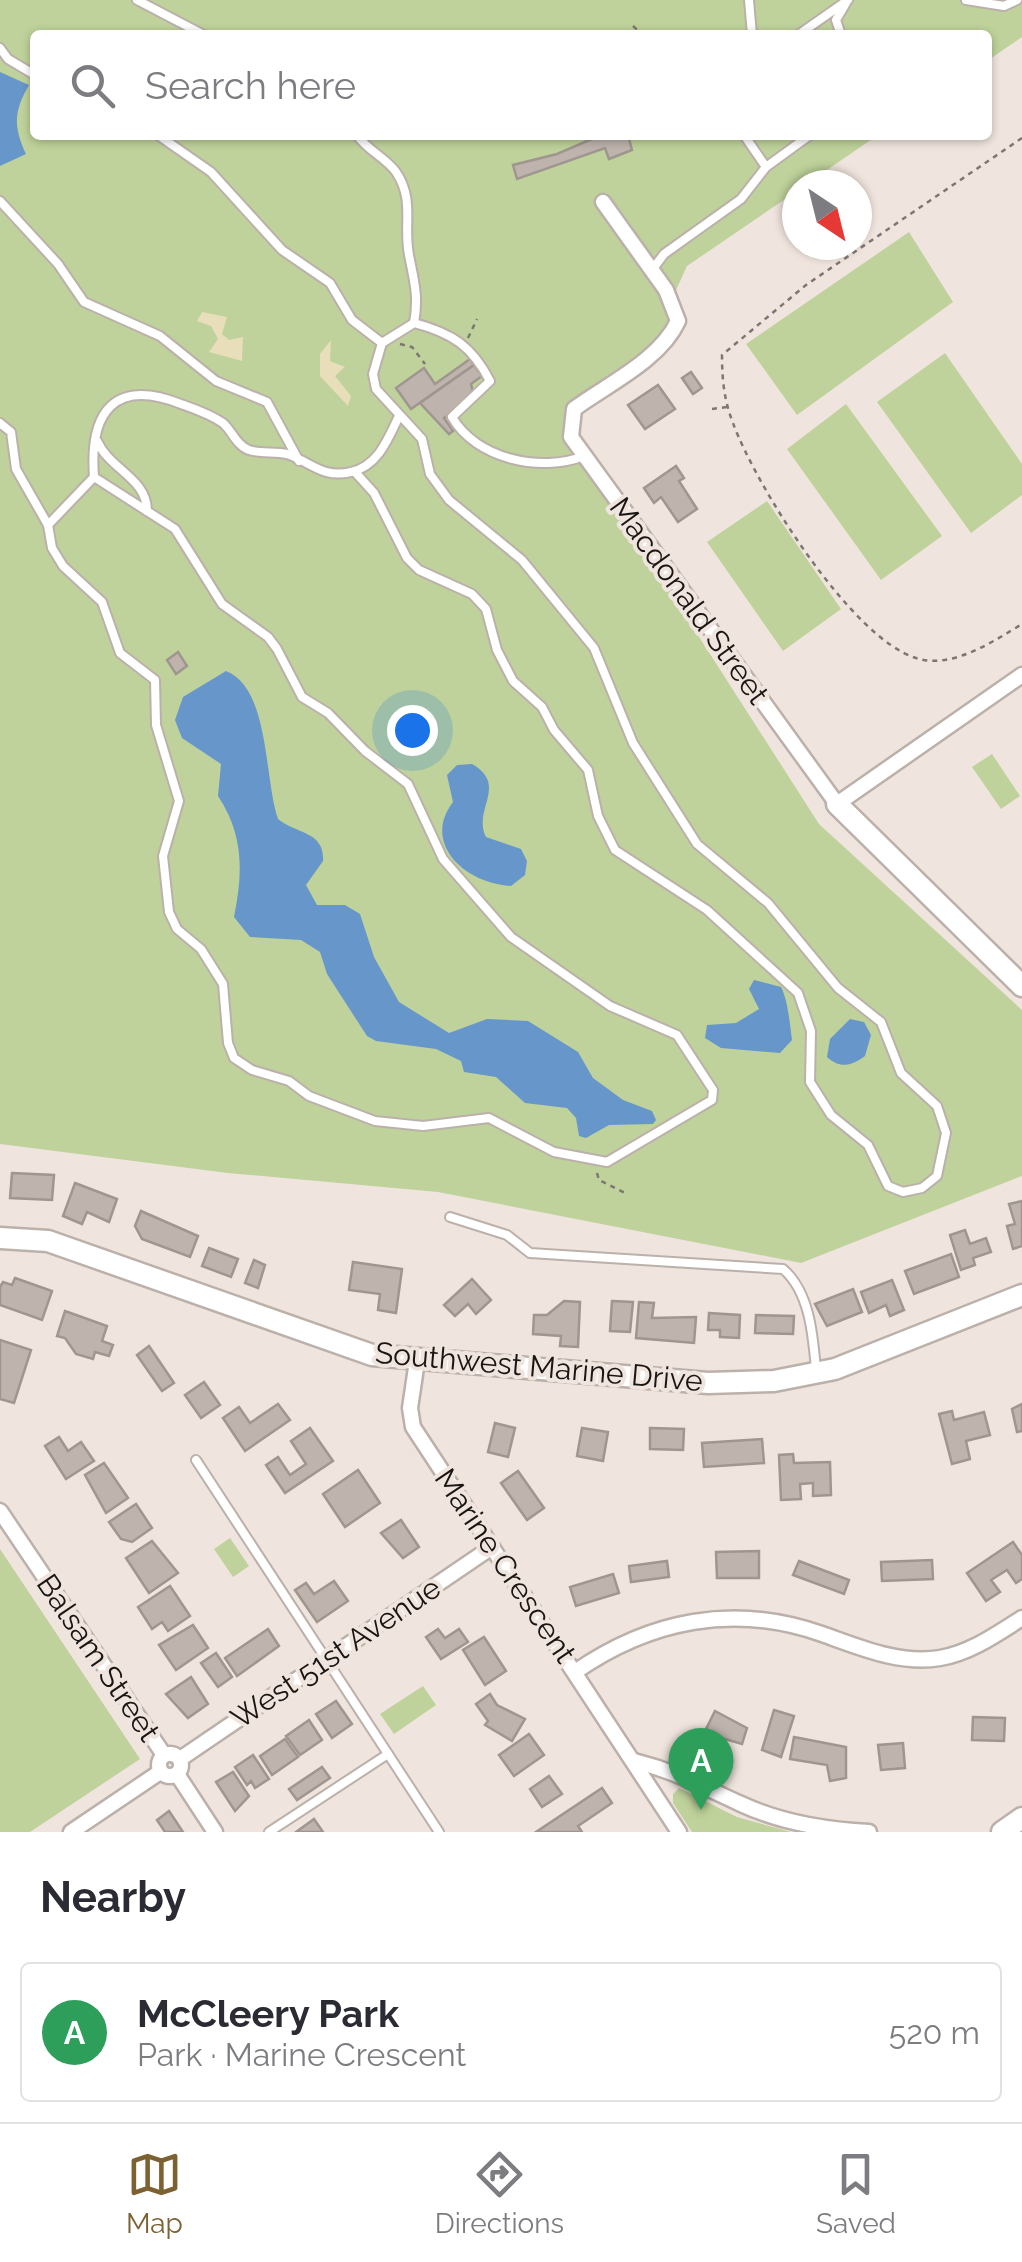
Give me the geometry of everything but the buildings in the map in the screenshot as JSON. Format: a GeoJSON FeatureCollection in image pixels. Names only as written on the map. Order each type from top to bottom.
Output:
{"type":"FeatureCollection","features":[{"type":"Feature","properties":{"kind":"main road","name":"Macdonald Street"},"geometry":{"type":"LineString","coordinates":[[837,804],[1022,986]]}},
{"type":"Feature","properties":{"kind":"main road","name":"Southwest Marine Drive"},"geometry":{"type":"LineString","coordinates":[[0,1238],[48,1241],[372,1355],[416,1362],[708,1383],[774,1382],[817,1374],[1022,1295]]}},
{"type":"Feature","properties":{"kind":"main road"},"geometry":{"type":"LineString","coordinates":[[1002,1832],[1022,1818]]}},
{"type":"Feature","properties":{"kind":"street","name":"Macdonald Street"},"geometry":{"type":"LineString","coordinates":[[603,202],[672,300],[678,320],[670,337],[656,350],[574,409],[571,437],[837,804]]}},
{"type":"Feature","properties":{"kind":"street"},"geometry":{"type":"LineString","coordinates":[[837,804],[1022,675]]}},
{"type":"Feature","properties":{"kind":"street","name":"Marine Crescent"},"geometry":{"type":"LineString","coordinates":[[416,1362],[410,1408],[414,1427],[679,1832]]}},
{"type":"Feature","properties":{"kind":"street","name":"Balsam Street"},"geometry":{"type":"LineString","coordinates":[[0,1511],[164,1755]]}},
{"type":"Feature","properties":{"kind":"street","name":"West 51st Avenue"},"geometry":{"type":"LineString","coordinates":[[178,1766],[324,1660],[492,1547]]}},
{"type":"Feature","properties":{"kind":"street"},"geometry":{"type":"LineString","coordinates":[[576,1672],[625,1640],[678,1623],[711,1618],[775,1620],[876,1653],[925,1659],[964,1651],[1022,1618]]}},
{"type":"Feature","properties":{"kind":"street"},"geometry":{"type":"LineString","coordinates":[[160,1772],[158,1762],[164,1755],[178,1766]]}},
{"type":"Feature","properties":{"kind":"street"},"geometry":{"type":"LineString","coordinates":[[634,1761],[682,1773],[743,1806],[837,1830],[869,1832]]}},
{"type":"Feature","properties":{"kind":"street"},"geometry":{"type":"LineString","coordinates":[[71,1832],[160,1772],[178,1766]]}},
{"type":"Feature","properties":{"kind":"street","name":"Balsam Street"},"geometry":{"type":"LineString","coordinates":[[178,1766],[215,1832]]}},
{"type":"Feature","properties":{"kind":"lane"},"geometry":{"type":"LineString","coordinates":[[137,0],[194,30]]}},
{"type":"Feature","properties":{"kind":"lane"},"geometry":{"type":"LineString","coordinates":[[749,0],[752,30]]}},
{"type":"Feature","properties":{"kind":"lane"},"geometry":{"type":"LineString","coordinates":[[805,30],[848,0]]}},
{"type":"Feature","properties":{"kind":"lane"},"geometry":{"type":"LineString","coordinates":[[839,30],[836,20],[848,0]]}},
{"type":"Feature","properties":{"kind":"lane"},"geometry":{"type":"LineString","coordinates":[[966,0],[1004,6],[1016,0]]}},
{"type":"Feature","properties":{"kind":"lane"},"geometry":{"type":"LineString","coordinates":[[0,48],[8,59],[30,72]]}},
{"type":"Feature","properties":{"kind":"lane"},"geometry":{"type":"LineString","coordinates":[[165,140],[211,172],[282,250],[330,283],[352,320],[384,342]]}},
{"type":"Feature","properties":{"kind":"lane"},"geometry":{"type":"LineString","coordinates":[[355,472],[374,492],[407,558],[419,570],[472,594],[486,610],[513,681],[542,707],[554,730],[588,770],[598,816],[616,850],[707,910],[798,993],[811,1031],[808,1065],[817,1096],[868,1145],[888,1186],[903,1192],[922,1188],[937,1176],[945,1149],[943,1118],[929,1096],[900,1074],[881,1022],[838,988],[768,903],[697,844],[633,743],[594,648],[522,560],[449,500],[430,474],[422,439],[376,390],[372,374],[384,342],[414,323],[419,300],[408,252],[407,194],[394,170],[371,154],[361,140]]}},
{"type":"Feature","properties":{"kind":"lane"},"geometry":{"type":"LineString","coordinates":[[747,140],[766,167]]}},
{"type":"Feature","properties":{"kind":"lane"},"geometry":{"type":"LineString","coordinates":[[652,270],[664,254],[741,200],[766,167],[803,140]]}},
{"type":"Feature","properties":{"kind":"lane"},"geometry":{"type":"LineString","coordinates":[[0,200],[58,264],[84,302],[160,336],[216,380],[268,402],[300,460]]}},
{"type":"Feature","properties":{"kind":"lane"},"geometry":{"type":"LineString","coordinates":[[414,323],[466,344],[490,381],[452,417],[476,446],[538,466],[565,464],[584,456]]}},
{"type":"Feature","properties":{"kind":"lane"},"geometry":{"type":"LineString","coordinates":[[48,525],[94,477],[98,442],[108,408],[127,393],[141,392],[208,414],[249,450],[300,460],[335,475],[355,472],[373,461],[399,416]]}},
{"type":"Feature","properties":{"kind":"lane"},"geometry":{"type":"LineString","coordinates":[[0,424],[11,432],[16,469],[48,525],[52,548],[63,566],[102,602],[120,653],[155,680],[156,725],[180,801],[163,856],[170,912],[177,929],[201,949],[223,984],[228,1043],[234,1058],[252,1070],[289,1081],[309,1096],[375,1121],[423,1126],[489,1118],[554,1152],[596,1162],[624,1156],[712,1100],[713,1090],[677,1036],[610,1006],[511,937],[443,859],[408,784],[364,751],[340,724],[302,697],[268,637],[222,604],[176,529],[94,477]]}},
{"type":"Feature","properties":{"kind":"lane"},"geometry":{"type":"LineString","coordinates":[[98,442],[112,465],[140,486],[147,511]]}},
{"type":"Feature","properties":{"kind":"lane"},"geometry":{"type":"LineString","coordinates":[[450,1217],[507,1236],[530,1253],[784,1269],[797,1281],[803,1295],[817,1374]]}},
{"type":"Feature","properties":{"kind":"lane"},"geometry":{"type":"LineString","coordinates":[[196,1460],[439,1832]]}},
{"type":"Feature","properties":{"kind":"lane"},"geometry":{"type":"LineString","coordinates":[[269,1832],[388,1754]]}},
{"type":"Feature","properties":{"kind":"path"},"geometry":{"type":"LineString","coordinates":[[633,26],[638,30]]}},
{"type":"Feature","properties":{"kind":"path"},"geometry":{"type":"LineString","coordinates":[[1022,138],[745,332],[722,355],[728,407],[746,454],[790,527],[850,610],[882,641],[918,660],[943,658],[981,648],[1022,624]]}},
{"type":"Feature","properties":{"kind":"path"},"geometry":{"type":"LineString","coordinates":[[466,344],[477,320]]}},
{"type":"Feature","properties":{"kind":"path"},"geometry":{"type":"LineString","coordinates":[[384,342],[412,348],[425,364]]}},
{"type":"Feature","properties":{"kind":"path"},"geometry":{"type":"LineString","coordinates":[[712,409],[728,407]]}},
{"type":"Feature","properties":{"kind":"path"},"geometry":{"type":"LineString","coordinates":[[596,1162],[600,1180],[627,1194]]}},
{"type":"Feature","properties":{"kind":"green space"},"geometry":{"type":"Polygon","coordinates":[[[0,0],[1022,0],[1022,37],[992,58],[992,30],[30,30],[30,140],[871,140],[827,170],[782,170],[782,201],[687,266],[672,299],[670,337],[574,409],[571,437],[819,824],[1022,1010],[1022,1176],[801,1263],[438,1192],[228,1173],[0,1144],[0,0]]]}},
{"type":"Feature","properties":{"kind":"green space"},"geometry":{"type":"Polygon","coordinates":[[[909,232],[953,302],[797,415],[746,344],[909,232]]]}},
{"type":"Feature","properties":{"kind":"green space"},"geometry":{"type":"Polygon","coordinates":[[[945,353],[1022,464],[1022,495],[971,533],[877,402],[945,353]]]}},
{"type":"Feature","properties":{"kind":"green space"},"geometry":{"type":"Polygon","coordinates":[[[846,404],[942,536],[881,580],[787,449],[846,404]]]}},
{"type":"Feature","properties":{"kind":"green space"},"geometry":{"type":"Polygon","coordinates":[[[767,501],[841,609],[783,651],[707,542],[767,501]]]}},
{"type":"Feature","properties":{"kind":"green space"},"geometry":{"type":"Polygon","coordinates":[[[992,754],[1020,796],[1001,809],[972,767],[992,754]]]}},
{"type":"Feature","properties":{"kind":"green space"},"geometry":{"type":"Polygon","coordinates":[[[230,1538],[249,1566],[233,1577],[214,1549],[230,1538]]]}},
{"type":"Feature","properties":{"kind":"green space"},"geometry":{"type":"Polygon","coordinates":[[[0,1549],[140,1759],[30,1832],[0,1832],[0,1549]]]}},
{"type":"Feature","properties":{"kind":"green space"},"geometry":{"type":"Polygon","coordinates":[[[423,1686],[436,1705],[394,1734],[380,1714],[423,1686]]]}},
{"type":"Feature","properties":{"kind":"green space"},"geometry":{"type":"Polygon","coordinates":[[[679,1788],[737,1817],[791,1832],[692,1832],[673,1803],[673,1794],[679,1788]]]}},
{"type":"Feature","properties":{"kind":"sand"},"geometry":{"type":"Polygon","coordinates":[[[202,312],[227,317],[222,334],[229,340],[243,337],[242,361],[209,352],[218,339],[211,326],[197,321],[202,312]]]}},
{"type":"Feature","properties":{"kind":"sand"},"geometry":{"type":"Polygon","coordinates":[[[331,340],[330,361],[345,367],[335,376],[351,396],[348,406],[320,376],[320,354],[331,340]]]}},
{"type":"Feature","properties":{"kind":"water"},"geometry":{"type":"Polygon","coordinates":[[[0,72],[29,85],[17,119],[26,154],[0,166],[0,72]]]}},
{"type":"Feature","properties":{"kind":"water"},"geometry":{"type":"Polygon","coordinates":[[[226,671],[251,696],[258,715],[278,819],[314,838],[322,851],[323,861],[306,885],[317,905],[345,905],[360,914],[374,957],[399,1002],[449,1033],[487,1019],[528,1021],[578,1052],[593,1078],[623,1100],[652,1111],[656,1120],[653,1124],[609,1125],[586,1138],[579,1136],[576,1118],[567,1108],[525,1103],[496,1077],[464,1072],[461,1061],[436,1049],[376,1041],[367,1036],[327,974],[320,952],[301,940],[250,937],[234,917],[239,855],[233,825],[218,796],[221,764],[182,738],[175,720],[183,697],[226,671]]]}},
{"type":"Feature","properties":{"kind":"water"},"geometry":{"type":"Polygon","coordinates":[[[472,764],[488,780],[483,817],[486,837],[521,849],[527,861],[525,875],[511,886],[494,884],[464,870],[445,847],[444,818],[453,802],[447,775],[457,765],[472,764]]]}},
{"type":"Feature","properties":{"kind":"water"},"geometry":{"type":"Polygon","coordinates":[[[754,980],[781,987],[783,992],[792,1040],[780,1053],[721,1048],[705,1038],[707,1025],[736,1023],[759,1009],[749,989],[754,980]]]}},
{"type":"Feature","properties":{"kind":"water"},"geometry":{"type":"Polygon","coordinates":[[[850,1019],[864,1022],[871,1035],[865,1056],[841,1065],[827,1057],[830,1039],[850,1019]]]}},
{"type":"Feature","properties":{"kind":"place","name":"McCleery Park"},"geometry":{"type":"Point","coordinates":[701,1810]}}]}
